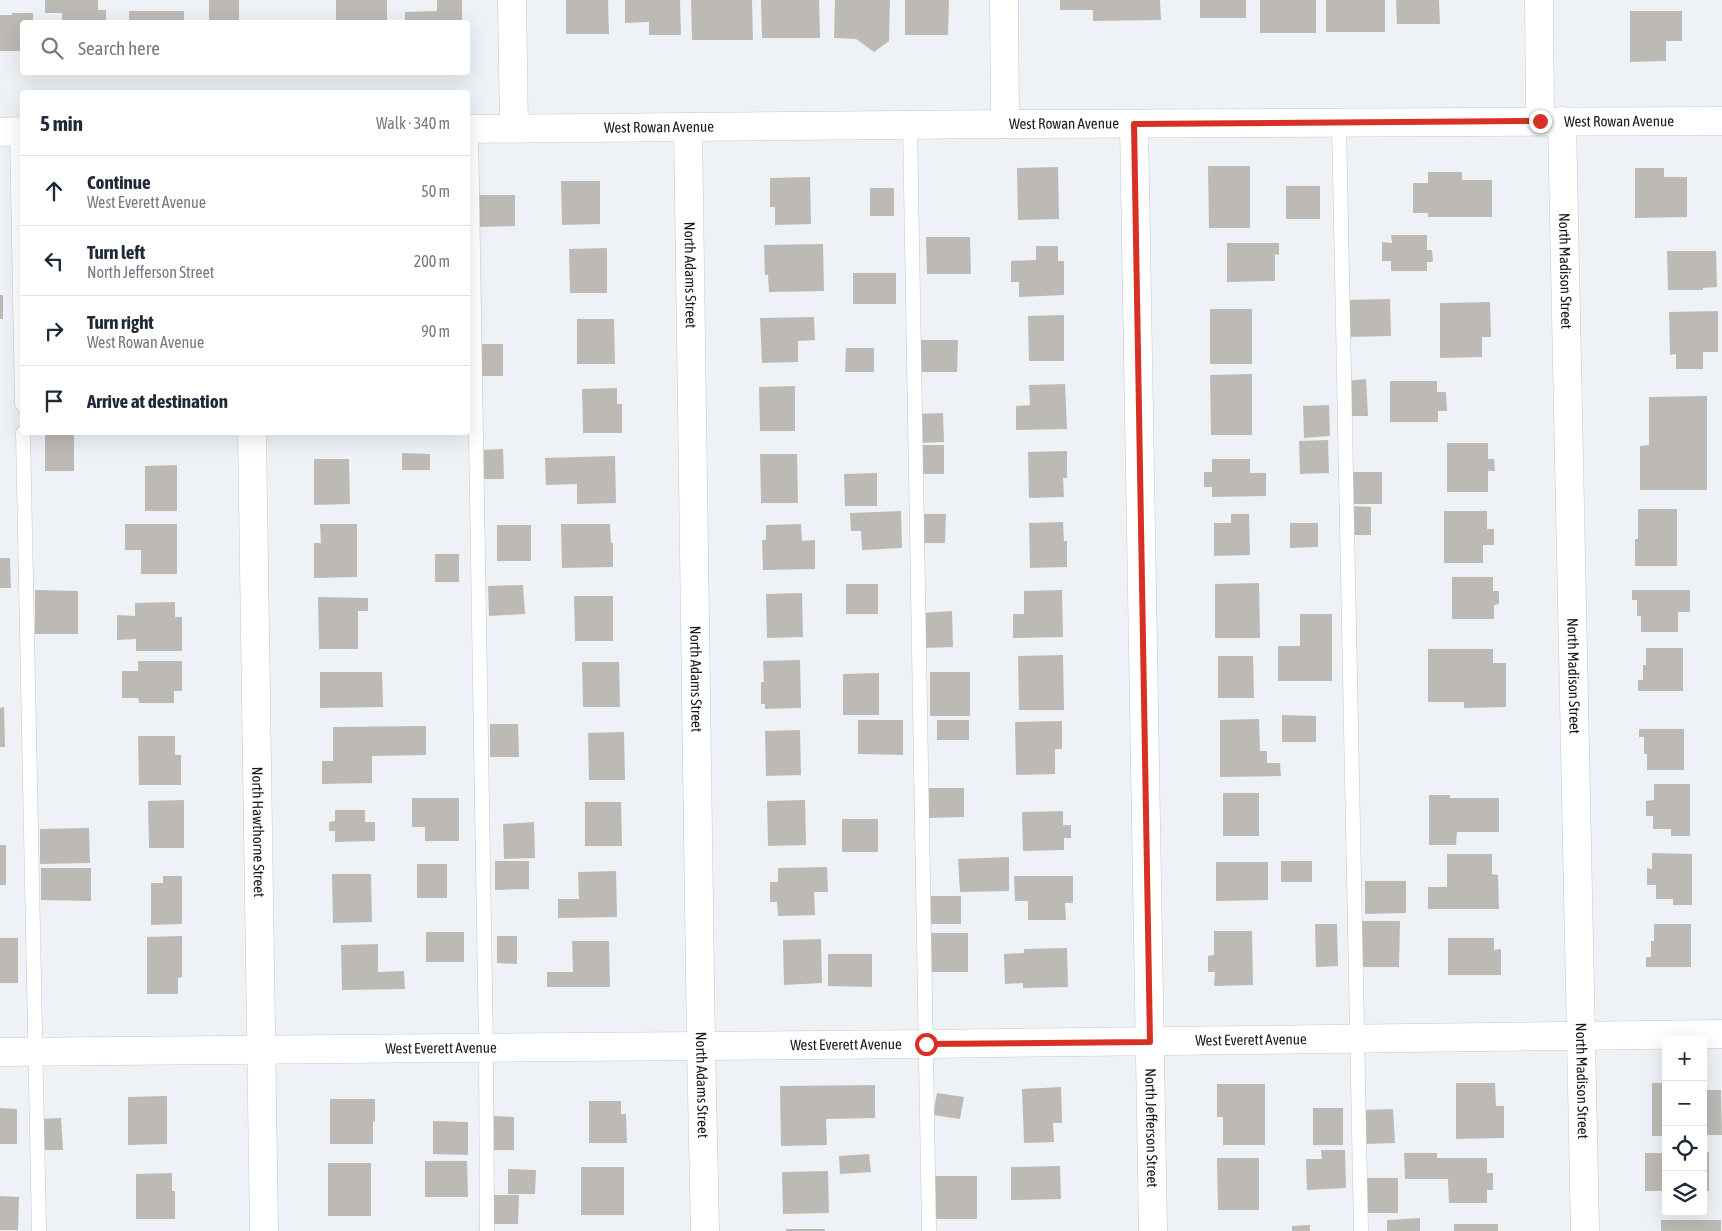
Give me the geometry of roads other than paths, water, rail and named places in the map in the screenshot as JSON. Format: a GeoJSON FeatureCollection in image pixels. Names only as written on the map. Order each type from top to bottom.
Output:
{"type":"FeatureCollection","features":[{"type":"Feature","properties":{"kind":"street"},"geometry":{"type":"LineString","coordinates":[[512,0],[514,128]]}},
{"type":"Feature","properties":{"kind":"street"},"geometry":{"type":"LineString","coordinates":[[1004,0],[1005,124]]}},
{"type":"Feature","properties":{"kind":"street","name":"North Madison Street"},"geometry":{"type":"LineString","coordinates":[[1539,0],[1551,121],[1581,1034],[1585,1231]]}},
{"type":"Feature","properties":{"kind":"street","name":"West Rowan Avenue"},"geometry":{"type":"LineString","coordinates":[[470,129],[1005,124],[1722,121]]}},
{"type":"Feature","properties":{"kind":"street","name":"North Jefferson Street"},"geometry":{"type":"LineString","coordinates":[[1134,124],[1153,1231]]}},
{"type":"Feature","properties":{"kind":"street","name":"North Adams Street"},"geometry":{"type":"LineString","coordinates":[[688,127],[704,1231]]}},
{"type":"Feature","properties":{"kind":"street","name":"North Hawthorne Street"},"geometry":{"type":"LineString","coordinates":[[252,435],[264,1231]]}},
{"type":"Feature","properties":{"kind":"street","name":"West Everett Avenue"},"geometry":{"type":"LineString","coordinates":[[0,1052],[1150,1042],[1581,1034],[1722,1034]]}},
{"type":"Feature","properties":{"kind":"lane"},"geometry":{"type":"LineString","coordinates":[[1339,122],[1361,1231]]}},
{"type":"Feature","properties":{"kind":"lane"},"geometry":{"type":"LineString","coordinates":[[910,125],[928,1231]]}},
{"type":"Feature","properties":{"kind":"lane"},"geometry":{"type":"LineString","coordinates":[[13,131],[20,343]]}},
{"type":"Feature","properties":{"kind":"lane"},"geometry":{"type":"LineString","coordinates":[[470,183],[488,1231]]}},
{"type":"Feature","properties":{"kind":"lane"},"geometry":{"type":"LineString","coordinates":[[23,435],[39,1231]]}}]}
